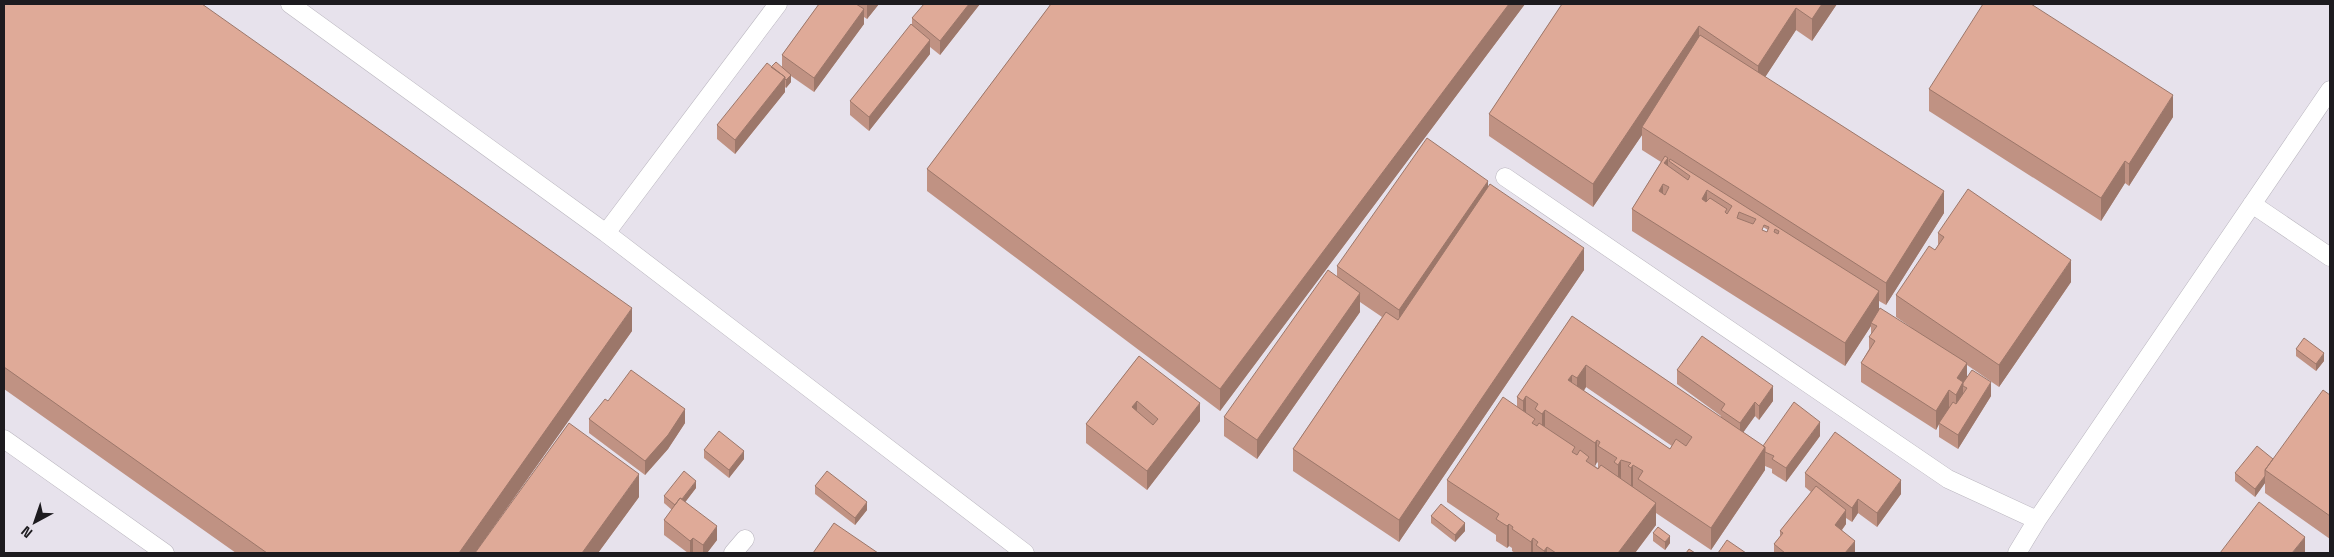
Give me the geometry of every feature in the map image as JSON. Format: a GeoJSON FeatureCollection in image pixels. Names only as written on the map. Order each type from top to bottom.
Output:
{"type":"FeatureCollection","features":[{"type":"Feature","properties":{"kind":"lane"},"geometry":{"type":"LineString","coordinates":[[290,4],[606,233],[1025,553]]}},
{"type":"Feature","properties":{"kind":"lane"},"geometry":{"type":"LineString","coordinates":[[606,233],[778,4]]}},
{"type":"Feature","properties":{"kind":"lane"},"geometry":{"type":"LineString","coordinates":[[2017,553],[2037,520],[2330,90]]}},
{"type":"Feature","properties":{"kind":"lane"},"geometry":{"type":"LineString","coordinates":[[1505,177],[1948,479],[2037,520]]}},
{"type":"Feature","properties":{"kind":"lane"},"geometry":{"type":"LineString","coordinates":[[2252,204],[2330,257]]}},
{"type":"Feature","properties":{"kind":"lane"},"geometry":{"type":"LineString","coordinates":[[4,439],[165,553]]}},
{"type":"Feature","properties":{"kind":"lane"},"geometry":{"type":"LineString","coordinates":[[733,553],[745,539]]}},
{"type":"Feature","properties":{"kind":"building"},"geometry":{"type":"Polygon","coordinates":[[[4,4],[202,4],[632,308],[459,553],[267,553],[4,367],[4,4]]]}},
{"type":"Feature","properties":{"kind":"building"},"geometry":{"type":"Polygon","coordinates":[[[819,4],[856,4],[864,9],[814,78],[782,55],[819,4]]]}},
{"type":"Feature","properties":{"kind":"building"},"geometry":{"type":"Polygon","coordinates":[[[924,4],[969,4],[940,41],[912,18],[924,4]]]}},
{"type":"Feature","properties":{"kind":"building"},"geometry":{"type":"Polygon","coordinates":[[[1051,4],[1509,4],[1220,389],[927,169],[1051,4]]]}},
{"type":"Feature","properties":{"kind":"building"},"geometry":{"type":"Polygon","coordinates":[[[1562,4],[1822,4],[1812,19],[1796,8],[1758,66],[1699,26],[1593,184],[1489,114],[1562,4]]]}},
{"type":"Feature","properties":{"kind":"building"},"geometry":{"type":"Polygon","coordinates":[[[1983,4],[2031,4],[2173,95],[2129,164],[2125,161],[2101,198],[1929,89],[1983,4]]]}},
{"type":"Feature","properties":{"kind":"building"},"geometry":{"type":"Polygon","coordinates":[[[911,24],[930,40],[869,117],[850,101],[911,24]]]}},
{"type":"Feature","properties":{"kind":"building"},"geometry":{"type":"Polygon","coordinates":[[[1700,35],[1944,191],[1886,283],[1642,127],[1700,35]]]}},
{"type":"Feature","properties":{"kind":"building"},"geometry":{"type":"Polygon","coordinates":[[[776,62],[791,75],[786,80],[785,77],[771,67],[776,62]]]}},
{"type":"Feature","properties":{"kind":"building"},"geometry":{"type":"Polygon","coordinates":[[[767,63],[785,77],[735,140],[717,125],[767,63]]]}},
{"type":"Feature","properties":{"kind":"building"},"geometry":{"type":"Polygon","coordinates":[[[1427,138],[1488,181],[1399,310],[1337,266],[1427,138]]]}},
{"type":"Feature","properties":{"kind":"building"},"geometry":{"type":"Polygon","coordinates":[[[1665,156],[1668,158],[1664,163],[1688,180],[1690,176],[1669,161],[1670,159],[1879,291],[1845,343],[1632,209],[1665,156]],[[1663,184],[1659,191],[1665,195],[1669,187],[1663,184]],[[1707,190],[1702,199],[1706,202],[1710,198],[1727,209],[1725,212],[1727,214],[1732,206],[1707,190]],[[1739,212],[1737,218],[1753,224],[1756,219],[1739,212]],[[1764,225],[1762,230],[1767,232],[1769,227],[1764,225]]]}},
{"type":"Feature","properties":{"kind":"building"},"geometry":{"type":"Polygon","coordinates":[[[1490,184],[1584,248],[1399,520],[1293,449],[1386,312],[1398,320],[1490,184]]]}},
{"type":"Feature","properties":{"kind":"building"},"geometry":{"type":"Polygon","coordinates":[[[1968,189],[2071,260],[1999,365],[1896,295],[1929,246],[1935,250],[1944,237],[1938,233],[1968,189]]]}},
{"type":"Feature","properties":{"kind":"building"},"geometry":{"type":"Polygon","coordinates":[[[1328,270],[1360,293],[1257,440],[1224,417],[1328,270]]]}},
{"type":"Feature","properties":{"kind":"building"},"geometry":{"type":"Polygon","coordinates":[[[1880,308],[1967,363],[1957,378],[1963,382],[1956,395],[1949,390],[1936,411],[1861,363],[1875,341],[1869,337],[1877,326],[1871,323],[1880,308]]]}},
{"type":"Feature","properties":{"kind":"building"},"geometry":{"type":"Polygon","coordinates":[[[1572,316],[1765,447],[1711,528],[1638,479],[1643,471],[1633,465],[1631,468],[1628,466],[1631,463],[1621,460],[1618,465],[1614,462],[1617,458],[1598,446],[1600,442],[1597,440],[1595,443],[1545,410],[1542,414],[1535,409],[1538,404],[1526,396],[1523,401],[1517,397],[1572,316]],[[1586,365],[1577,378],[1572,375],[1568,380],[1670,449],[1676,439],[1686,446],[1692,437],[1586,365]]]}},
{"type":"Feature","properties":{"kind":"building"},"geometry":{"type":"Polygon","coordinates":[[[1702,336],[1773,386],[1759,406],[1755,402],[1740,423],[1721,410],[1725,404],[1677,370],[1702,336]]]}},
{"type":"Feature","properties":{"kind":"building"},"geometry":{"type":"Polygon","coordinates":[[[2304,338],[2324,353],[2316,364],[2296,349],[2304,338]]]}},
{"type":"Feature","properties":{"kind":"building"},"geometry":{"type":"Polygon","coordinates":[[[1139,356],[1200,403],[1147,471],[1086,424],[1139,356]],[[1137,401],[1132,407],[1153,425],[1158,419],[1137,401]]]}},
{"type":"Feature","properties":{"kind":"building"},"geometry":{"type":"Polygon","coordinates":[[[631,370],[685,409],[668,435],[645,461],[589,419],[605,399],[608,401],[631,370]]]}},
{"type":"Feature","properties":{"kind":"building"},"geometry":{"type":"Polygon","coordinates":[[[1972,370],[1991,382],[1958,435],[1939,423],[1953,402],[1956,404],[1967,388],[1963,386],[1963,383],[1972,370]]]}},
{"type":"Feature","properties":{"kind":"building"},"geometry":{"type":"Polygon","coordinates":[[[2323,390],[2330,395],[2330,516],[2265,470],[2323,390]]]}},
{"type":"Feature","properties":{"kind":"building"},"geometry":{"type":"Polygon","coordinates":[[[1503,397],[1535,419],[1532,423],[1537,426],[1539,423],[1575,447],[1572,452],[1577,455],[1580,450],[1589,457],[1586,461],[1598,469],[1601,465],[1656,503],[1618,553],[1556,553],[1547,547],[1544,551],[1536,545],[1538,542],[1533,538],[1531,542],[1512,529],[1513,527],[1509,524],[1507,526],[1496,519],[1499,514],[1447,480],[1503,397]]]}},
{"type":"Feature","properties":{"kind":"building"},"geometry":{"type":"Polygon","coordinates":[[[1794,402],[1820,422],[1786,468],[1772,459],[1774,456],[1765,452],[1765,447],[1763,446],[1794,402]]]}},
{"type":"Feature","properties":{"kind":"building"},"geometry":{"type":"Polygon","coordinates":[[[569,423],[639,474],[582,553],[475,553],[569,423]]]}},
{"type":"Feature","properties":{"kind":"building"},"geometry":{"type":"Polygon","coordinates":[[[719,431],[744,451],[729,470],[704,450],[719,431]]]}},
{"type":"Feature","properties":{"kind":"building"},"geometry":{"type":"Polygon","coordinates":[[[1835,432],[1901,480],[1877,513],[1858,499],[1852,508],[1805,473],[1835,432]]]}},
{"type":"Feature","properties":{"kind":"building"},"geometry":{"type":"Polygon","coordinates":[[[2257,446],[2273,459],[2265,470],[2265,476],[2255,489],[2235,473],[2257,446]]]}},
{"type":"Feature","properties":{"kind":"building"},"geometry":{"type":"Polygon","coordinates":[[[684,471],[696,481],[675,505],[664,496],[684,471]]]}},
{"type":"Feature","properties":{"kind":"building"},"geometry":{"type":"Polygon","coordinates":[[[827,471],[867,502],[855,518],[815,486],[827,471]]]}},
{"type":"Feature","properties":{"kind":"building"},"geometry":{"type":"Polygon","coordinates":[[[1816,486],[1846,510],[1835,525],[1855,541],[1845,553],[1785,553],[1774,544],[1783,533],[1780,531],[1816,486]]]}},
{"type":"Feature","properties":{"kind":"building"},"geometry":{"type":"Polygon","coordinates":[[[680,498],[717,526],[703,545],[693,538],[690,541],[664,520],[680,498]]]}},
{"type":"Feature","properties":{"kind":"building"},"geometry":{"type":"Polygon","coordinates":[[[2259,502],[2305,537],[2292,553],[2220,553],[2259,502]]]}},
{"type":"Feature","properties":{"kind":"building"},"geometry":{"type":"Polygon","coordinates":[[[1441,504],[1465,523],[1455,535],[1431,516],[1441,504]]]}},
{"type":"Feature","properties":{"kind":"building"},"geometry":{"type":"Polygon","coordinates":[[[834,523],[878,553],[813,553],[834,523]]]}},
{"type":"Feature","properties":{"kind":"building"},"geometry":{"type":"Polygon","coordinates":[[[1658,527],[1670,536],[1665,542],[1653,533],[1658,527]]]}},
{"type":"Feature","properties":{"kind":"building"},"geometry":{"type":"Polygon","coordinates":[[[1727,540],[1746,553],[1718,553],[1727,540]]]}},
{"type":"Feature","properties":{"kind":"building"},"geometry":{"type":"Polygon","coordinates":[[[1689,549],[1695,553],[1686,553],[1689,549]]]}}]}
